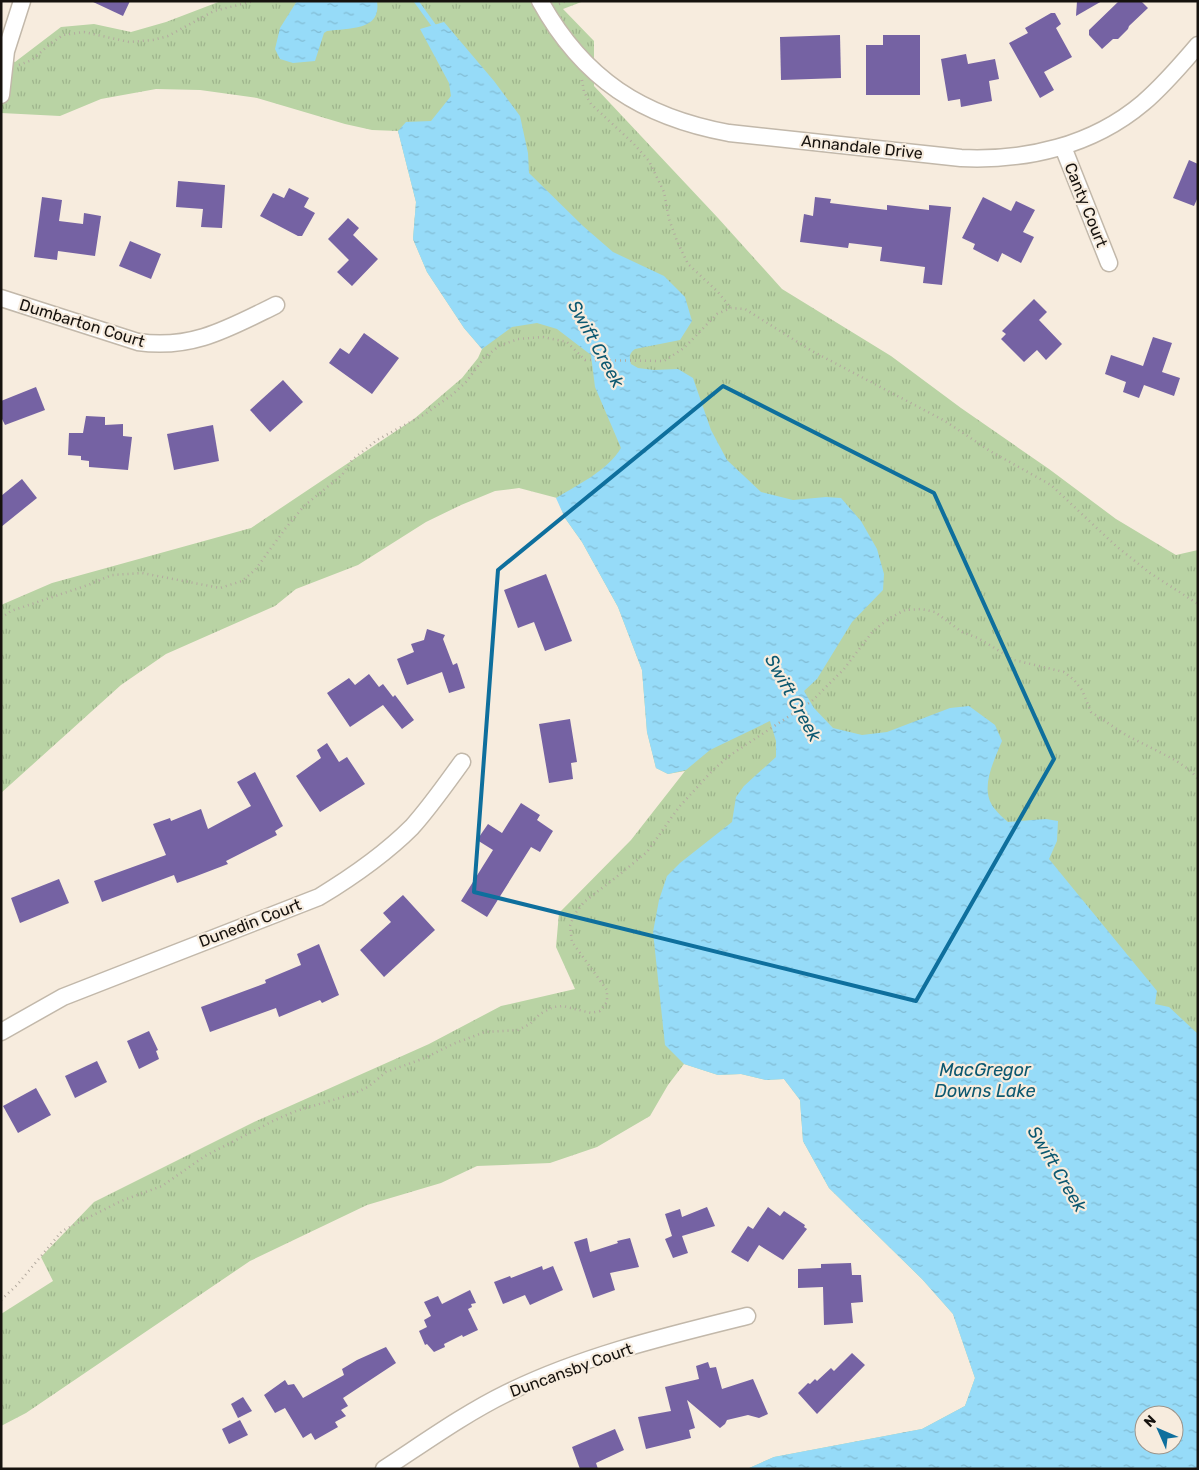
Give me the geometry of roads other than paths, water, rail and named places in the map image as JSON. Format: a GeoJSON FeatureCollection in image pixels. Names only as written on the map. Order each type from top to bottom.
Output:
{"type":"FeatureCollection","features":[{"type":"Feature","properties":{"kind":"street"},"geometry":{"type":"LineString","coordinates":[[1,95],[6,52],[22,1]]}},
{"type":"Feature","properties":{"kind":"street","name":"Annandale Drive"},"geometry":{"type":"LineString","coordinates":[[540,1],[568,44],[590,67],[617,90],[655,112],[699,127],[729,133],[961,158],[999,159],[1023,156],[1062,147],[1106,128],[1143,104],[1198,45]]}},
{"type":"Feature","properties":{"kind":"street","name":"Canty Court"},"geometry":{"type":"LineString","coordinates":[[1062,147],[1108,263]]}},
{"type":"Feature","properties":{"kind":"street","name":"Dumbarton Court"},"geometry":{"type":"LineString","coordinates":[[1,298],[138,342],[156,344],[172,344],[218,333],[276,305]]}},
{"type":"Feature","properties":{"kind":"street","name":"Dunedin Court"},"geometry":{"type":"LineString","coordinates":[[1,1032],[63,997],[319,897],[345,881],[391,847],[412,826],[462,762]]}},
{"type":"Feature","properties":{"kind":"street","name":"Duncansby Court"},"geometry":{"type":"LineString","coordinates":[[384,1469],[482,1406],[532,1381],[640,1344],[747,1316]]}},
{"type":"Feature","properties":{"kind":"water"},"geometry":{"type":"Polygon","coordinates":[[[297,1],[377,1],[377,11],[369,23],[362,26],[324,33],[315,61],[293,63],[280,59],[275,49],[280,28],[297,1]]]}},
{"type":"Feature","properties":{"kind":"water","name":"MacGregor Downs Lake"},"geometry":{"type":"Polygon","coordinates":[[[444,22],[494,81],[520,116],[528,153],[529,173],[583,226],[613,252],[664,276],[685,297],[692,321],[680,340],[635,349],[630,355],[631,364],[638,368],[654,370],[678,369],[693,378],[711,430],[727,460],[761,492],[793,500],[826,497],[841,498],[861,521],[877,549],[884,574],[883,590],[852,622],[817,679],[804,691],[814,708],[833,728],[862,735],[887,732],[950,708],[969,706],[995,725],[1002,741],[989,775],[988,792],[994,808],[1008,822],[1046,819],[1058,821],[1057,841],[1049,859],[1157,991],[1155,1004],[1169,1007],[1198,1034],[1198,1469],[747,1469],[774,1457],[922,1429],[965,1406],[975,1378],[953,1314],[922,1279],[829,1188],[803,1141],[800,1100],[784,1079],[766,1080],[741,1074],[718,1075],[684,1064],[665,1045],[653,932],[659,900],[667,876],[680,863],[732,822],[736,797],[744,786],[776,757],[776,741],[770,721],[710,750],[686,770],[668,774],[656,768],[647,732],[642,670],[618,607],[582,542],[565,518],[556,498],[608,464],[621,448],[595,387],[591,355],[557,329],[537,323],[512,327],[482,349],[464,328],[427,272],[413,239],[416,202],[398,131],[406,122],[431,121],[451,96],[449,83],[420,29],[444,22]]]}},
{"type":"Feature","properties":{"kind":"waterway","name":"Swift Creek"},"geometry":{"type":"LineString","coordinates":[[416,1],[437,30]]}}]}
